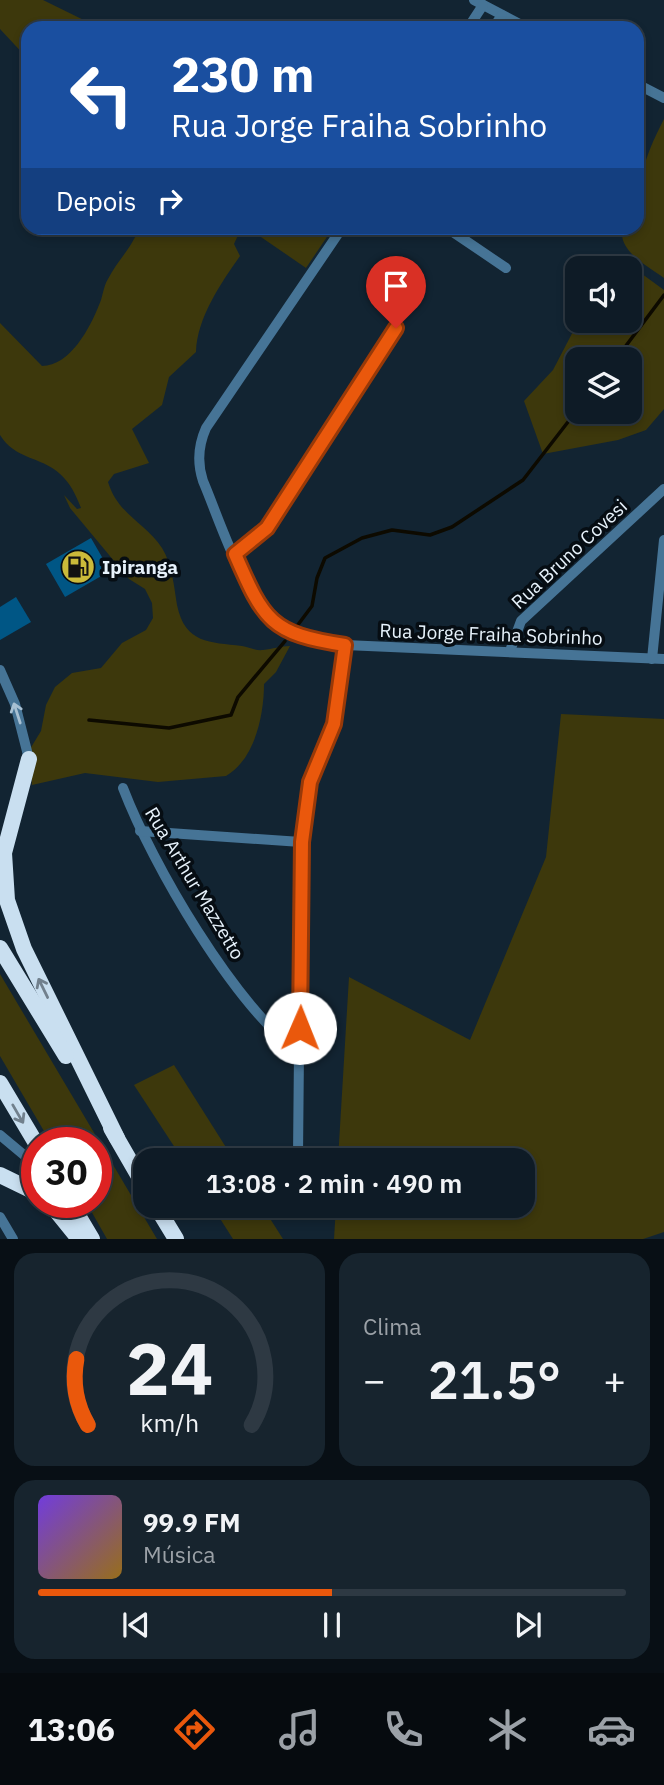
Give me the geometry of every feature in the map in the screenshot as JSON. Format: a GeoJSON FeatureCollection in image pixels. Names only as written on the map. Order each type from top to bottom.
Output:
{"type":"FeatureCollection","features":[{"type":"Feature","properties":{"kind":"highway"},"geometry":{"type":"LineString","coordinates":[[29,759],[4,853],[7,900],[24,949],[117,1138]]}},
{"type":"Feature","properties":{"kind":"highway"},"geometry":{"type":"LineString","coordinates":[[0,948],[133,1166]]}},
{"type":"Feature","properties":{"kind":"highway"},"geometry":{"type":"LineString","coordinates":[[0,1083],[26,1127]]}},
{"type":"Feature","properties":{"kind":"highway"},"geometry":{"type":"LineString","coordinates":[[0,1175],[21,1185]]}},
{"type":"Feature","properties":{"kind":"highway"},"geometry":{"type":"LineString","coordinates":[[66,1218],[86,1236]]}},
{"type":"Feature","properties":{"kind":"highway"},"geometry":{"type":"LineString","coordinates":[[76,1218],[86,1236]]}},
{"type":"Feature","properties":{"kind":"highway"},"geometry":{"type":"LineString","coordinates":[[163,1218],[176,1239]]}},
{"type":"Feature","properties":{"kind":"street"},"geometry":{"type":"LineString","coordinates":[[471,21],[478,2],[514,21]]}},
{"type":"Feature","properties":{"kind":"street"},"geometry":{"type":"LineString","coordinates":[[498,21],[502,15]]}},
{"type":"Feature","properties":{"kind":"street"},"geometry":{"type":"LineString","coordinates":[[644,88],[664,98]]}},
{"type":"Feature","properties":{"kind":"street","name":"Rua Jorge Fraiha Sobrinho"},"geometry":{"type":"LineString","coordinates":[[337,235],[203,435],[200,471],[256,603],[273,622],[298,637],[345,645],[658,659]]}},
{"type":"Feature","properties":{"kind":"street"},"geometry":{"type":"LineString","coordinates":[[457,235],[506,268]]}},
{"type":"Feature","properties":{"kind":"street"},"geometry":{"type":"LineString","coordinates":[[235,554],[267,528],[396,328]]}},
{"type":"Feature","properties":{"kind":"street","name":"Rua Bruno Covesi"},"geometry":{"type":"LineString","coordinates":[[510,651],[521,621],[664,489]]}},
{"type":"Feature","properties":{"kind":"street"},"geometry":{"type":"LineString","coordinates":[[658,659],[664,541]]}},
{"type":"Feature","properties":{"kind":"street"},"geometry":{"type":"LineString","coordinates":[[298,1148],[302,842],[310,782],[334,724],[345,645]]}},
{"type":"Feature","properties":{"kind":"street"},"geometry":{"type":"LineString","coordinates":[[0,670],[15,704],[29,759]]}},
{"type":"Feature","properties":{"kind":"street","name":"Rua Arthur Mazzetto"},"geometry":{"type":"LineString","coordinates":[[123,788],[140,831],[206,944],[274,1035],[299,1053]]}},
{"type":"Feature","properties":{"kind":"street"},"geometry":{"type":"LineString","coordinates":[[140,831],[302,842]]}},
{"type":"Feature","properties":{"kind":"street"},"geometry":{"type":"LineString","coordinates":[[0,1135],[21,1153]]}},
{"type":"Feature","properties":{"kind":"street"},"geometry":{"type":"LineString","coordinates":[[0,1217],[13,1239]]}},
{"type":"Feature","properties":{"kind":"shaded area"},"geometry":{"type":"Polygon","coordinates":[[[0,0],[43,0],[86,21],[21,21],[21,52],[0,29],[0,0]]]}},
{"type":"Feature","properties":{"kind":"shaded area"},"geometry":{"type":"Polygon","coordinates":[[[664,119],[664,278],[642,262],[642,256],[634,256],[629,251],[622,236],[644,235],[644,169],[664,119]]]}},
{"type":"Feature","properties":{"kind":"shaded area"},"geometry":{"type":"Polygon","coordinates":[[[136,235],[238,235],[234,244],[240,256],[205,314],[196,352],[169,377],[162,405],[132,429],[149,463],[114,474],[108,482],[118,503],[162,548],[170,568],[181,618],[193,634],[209,642],[258,650],[290,646],[276,672],[264,684],[260,722],[251,748],[236,768],[226,776],[158,782],[85,773],[32,785],[30,749],[41,731],[46,705],[55,687],[72,673],[101,668],[122,643],[146,630],[153,618],[152,603],[145,589],[129,579],[70,508],[64,495],[77,509],[81,508],[63,476],[41,462],[19,453],[0,435],[0,323],[42,366],[61,360],[78,344],[100,302],[106,282],[136,235]]]}},
{"type":"Feature","properties":{"kind":"shaded area"},"geometry":{"type":"Polygon","coordinates":[[[258,235],[328,235],[306,268],[258,235]]]}},
{"type":"Feature","properties":{"kind":"shaded area"},"geometry":{"type":"Polygon","coordinates":[[[642,274],[664,290],[664,409],[646,430],[618,440],[543,454],[524,401],[553,370],[572,333],[642,333],[642,274]]]}},
{"type":"Feature","properties":{"kind":"shaded area"},"geometry":{"type":"Polygon","coordinates":[[[561,714],[664,719],[664,1232],[643,1239],[334,1239],[335,1218],[535,1218],[535,1148],[339,1148],[349,977],[470,1040],[546,857],[561,714]]]}},
{"type":"Feature","properties":{"kind":"shaded area"},"geometry":{"type":"Polygon","coordinates":[[[0,974],[91,1127],[42,1127],[0,1056],[0,974]]]}},
{"type":"Feature","properties":{"kind":"shaded area"},"geometry":{"type":"Polygon","coordinates":[[[174,1065],[226,1148],[175,1148],[134,1085],[174,1065]]]}},
{"type":"Feature","properties":{"kind":"shaded area"},"geometry":{"type":"Polygon","coordinates":[[[112,1163],[133,1198],[133,1218],[145,1218],[157,1239],[107,1239],[95,1218],[112,1218],[112,1163]]]}},
{"type":"Feature","properties":{"kind":"shaded area"},"geometry":{"type":"Polygon","coordinates":[[[220,1218],[270,1218],[283,1239],[233,1239],[220,1218]]]}},
{"type":"Feature","properties":{"kind":"building","name":"Ipiranga"},"geometry":{"type":"Polygon","coordinates":[[[91,538],[110,571],[65,597],[46,564],[91,538]]]}},
{"type":"Feature","properties":{"kind":"building"},"geometry":{"type":"Polygon","coordinates":[[[16,597],[31,622],[0,640],[0,607],[16,597]]]}},
{"type":"Feature","properties":{"kind":"waterway"},"geometry":{"type":"LineString","coordinates":[[625,347],[664,295]]}},
{"type":"Feature","properties":{"kind":"waterway"},"geometry":{"type":"LineString","coordinates":[[297,626],[312,606],[317,578],[325,558],[362,538],[392,530],[430,535],[452,527],[523,480],[566,424]]}},
{"type":"Feature","properties":{"kind":"waterway"},"geometry":{"type":"LineString","coordinates":[[89,720],[169,728],[231,715],[238,697],[285,641]]}},
{"type":"Feature","properties":{"kind":"place","name":"Ipiranga"},"geometry":{"type":"Point","coordinates":[78,567]}},
{"type":"Feature","properties":{"kind":"route"},"geometry":{"type":"LineString","coordinates":[[300,1028],[302,842],[310,782],[334,724],[345,645],[307,640],[289,633],[273,622],[256,603],[235,554],[254,542],[267,528],[396,328]]}}]}
